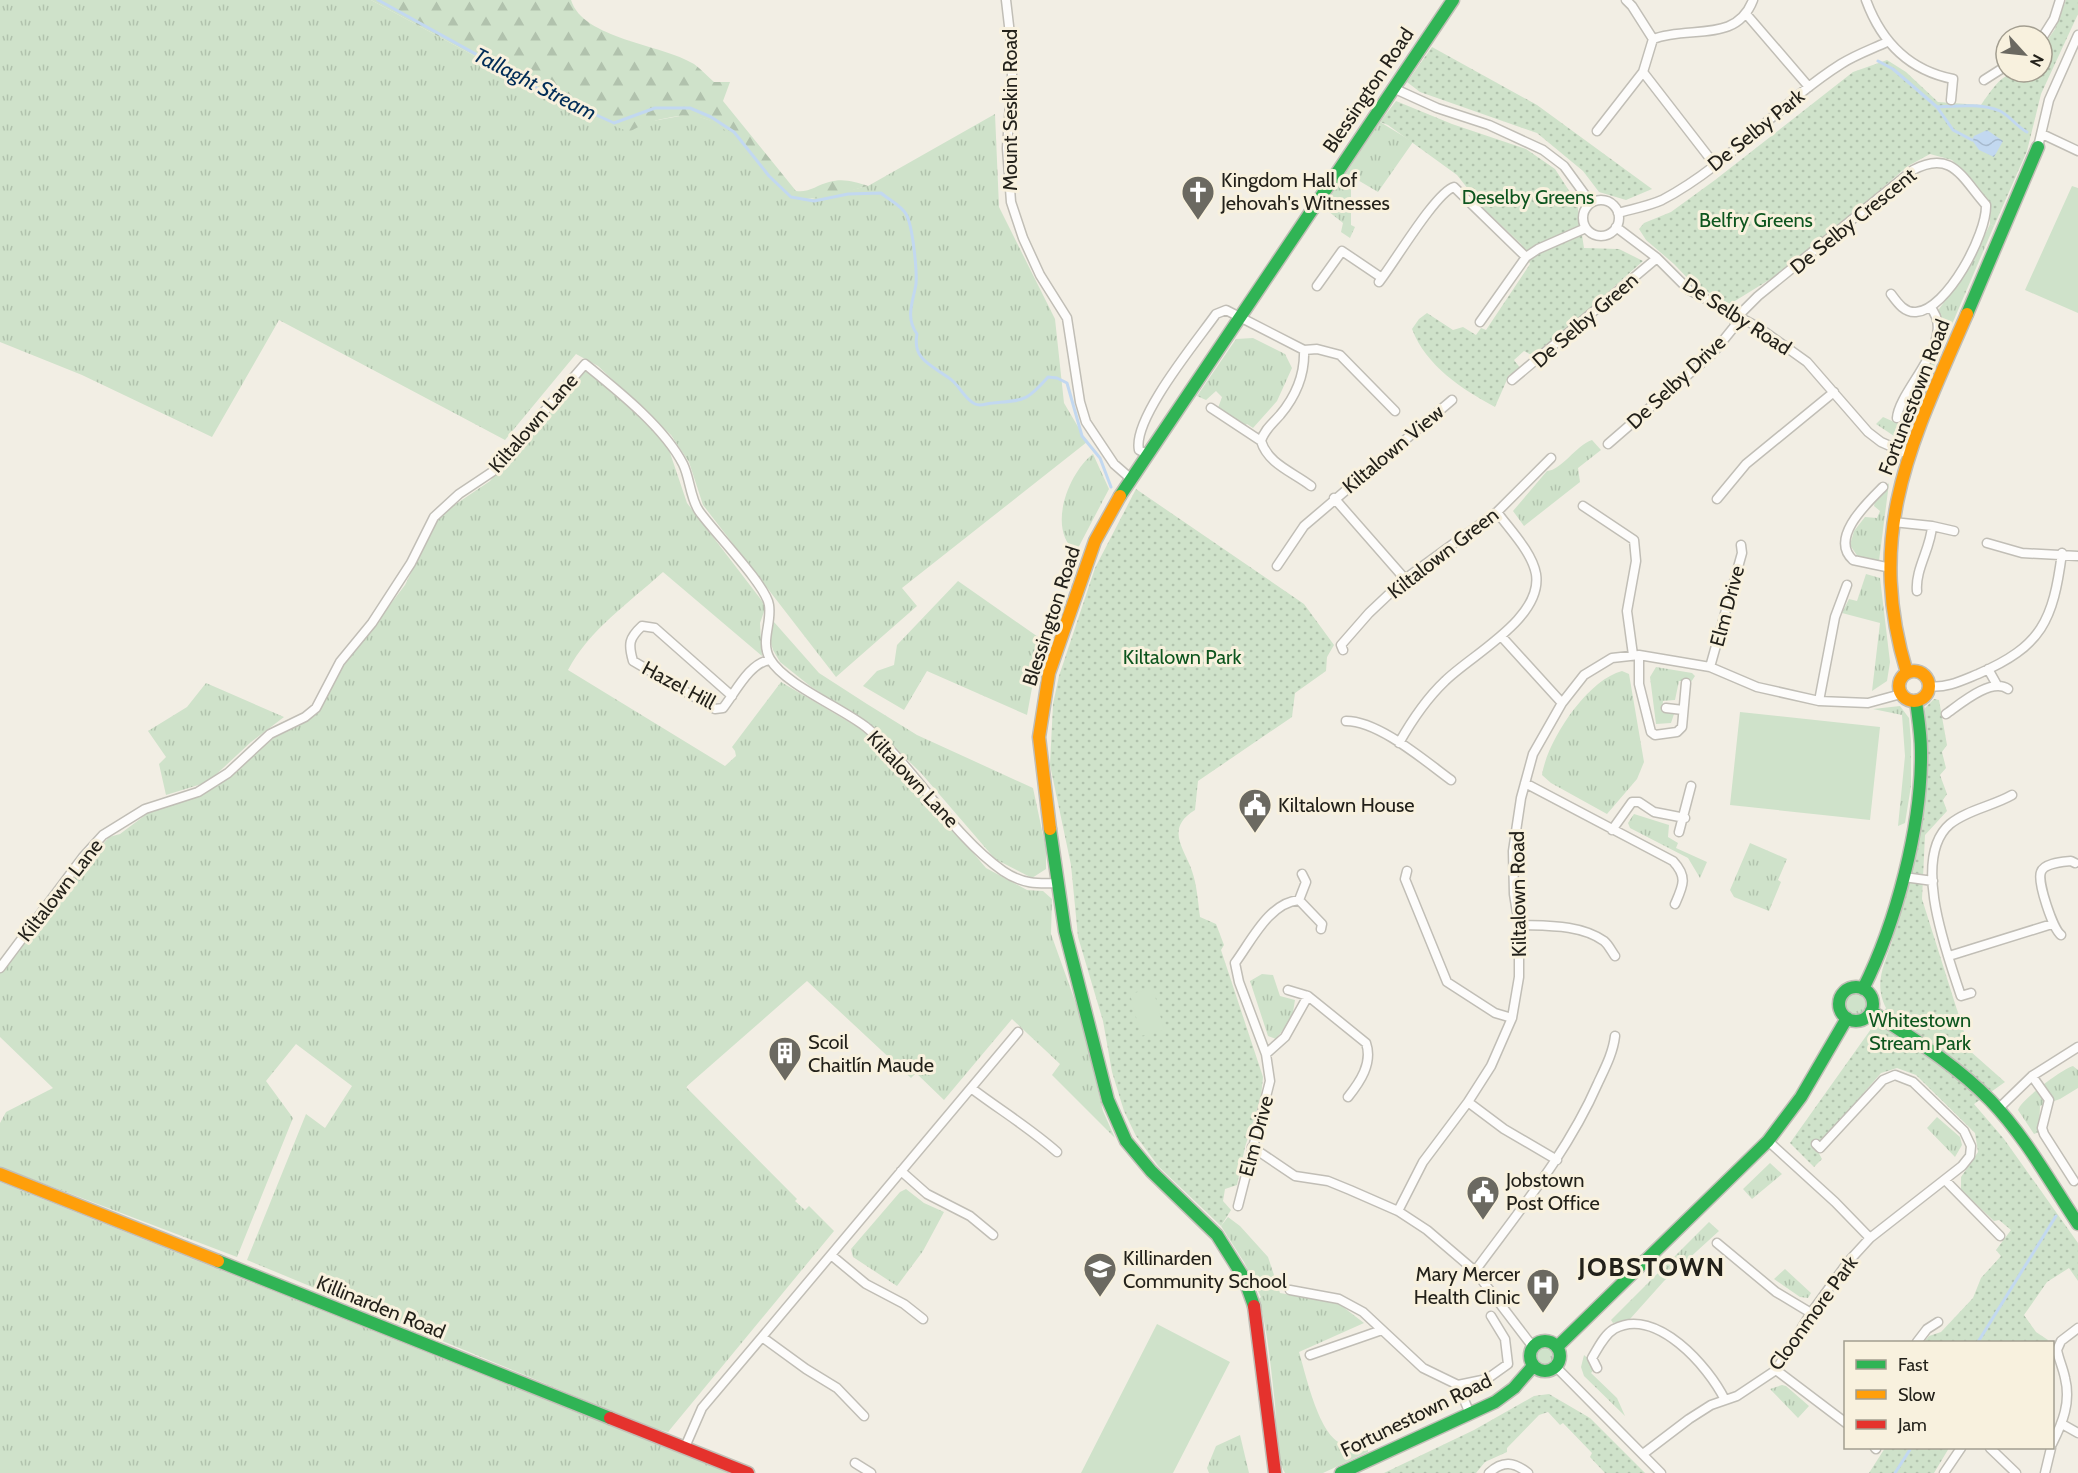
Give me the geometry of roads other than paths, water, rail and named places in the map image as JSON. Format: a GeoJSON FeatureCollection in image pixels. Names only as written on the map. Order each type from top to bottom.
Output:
{"type":"FeatureCollection","features":[{"type":"Feature","properties":{"kind":"street","name":"Mount Seskin Road"},"geometry":{"type":"LineString","coordinates":[[1006,0],[1013,60],[1007,148],[1011,202],[1023,238],[1040,275],[1067,318],[1080,402],[1086,422],[1114,464],[1130,478]]}},
{"type":"Feature","properties":{"kind":"street","name":"Blessington Road"},"geometry":{"type":"LineString","coordinates":[[1275,1473],[1256,1310],[1244,1278],[1217,1235],[1151,1171],[1126,1141],[1108,1100],[1086,1006],[1065,931],[1044,789],[1039,737],[1049,673],[1095,541],[1130,478],[1453,0]]}},
{"type":"Feature","properties":{"kind":"street"},"geometry":{"type":"LineString","coordinates":[[1597,131],[1643,72],[1653,39],[1626,0]]}},
{"type":"Feature","properties":{"kind":"street"},"geometry":{"type":"LineString","coordinates":[[1653,39],[1670,33],[1714,30],[1738,23],[1747,15],[1753,0]]}},
{"type":"Feature","properties":{"kind":"street"},"geometry":{"type":"LineString","coordinates":[[1866,0],[1874,21],[1887,42],[1934,74],[1953,79],[1951,100]]}},
{"type":"Feature","properties":{"kind":"street"},"geometry":{"type":"LineString","coordinates":[[2051,24],[2060,0]]}},
{"type":"Feature","properties":{"kind":"street","name":"De Selby Park"},"geometry":{"type":"LineString","coordinates":[[1618,213],[1659,201],[1715,165],[1809,87],[1747,15]]}},
{"type":"Feature","properties":{"kind":"street"},"geometry":{"type":"LineString","coordinates":[[2038,147],[2049,100],[2077,40]]}},
{"type":"Feature","properties":{"kind":"street"},"geometry":{"type":"LineString","coordinates":[[1809,87],[1845,62],[1887,42]]}},
{"type":"Feature","properties":{"kind":"street"},"geometry":{"type":"LineString","coordinates":[[1643,72],[1715,165]]}},
{"type":"Feature","properties":{"kind":"street"},"geometry":{"type":"LineString","coordinates":[[1984,80],[1994,74]]}},
{"type":"Feature","properties":{"kind":"street"},"geometry":{"type":"LineString","coordinates":[[1393,88],[1437,108],[1489,125],[1544,150],[1563,166],[1591,203]]}},
{"type":"Feature","properties":{"kind":"street"},"geometry":{"type":"LineString","coordinates":[[2042,134],[2078,151]]}},
{"type":"Feature","properties":{"kind":"street","name":"Fortunestown Road"},"geometry":{"type":"LineString","coordinates":[[1907,673],[1895,632],[1891,568],[1893,522],[1908,454],[2038,147]]}},
{"type":"Feature","properties":{"kind":"street","name":"De Selby Crescent"},"geometry":{"type":"LineString","coordinates":[[1738,316],[1758,296],[1913,170],[1928,162],[1941,161],[1954,168],[1986,205],[1987,217],[1965,267],[1930,307]]}},
{"type":"Feature","properties":{"kind":"street"},"geometry":{"type":"LineString","coordinates":[[1317,286],[1342,251],[1381,280],[1435,203],[1448,188],[1454,187],[1526,257]]}},
{"type":"Feature","properties":{"kind":"street"},"geometry":{"type":"LineString","coordinates":[[1607,201],[1618,213],[1616,227],[1601,236],[1586,228],[1583,217],[1591,203],[1607,201]]}},
{"type":"Feature","properties":{"kind":"street","name":"De Selby Road"},"geometry":{"type":"LineString","coordinates":[[1616,227],[1657,258],[1689,290],[1738,316],[1807,362],[1868,432],[1908,454]]}},
{"type":"Feature","properties":{"kind":"street"},"geometry":{"type":"LineString","coordinates":[[1480,322],[1526,257],[1538,249],[1586,228]]}},
{"type":"Feature","properties":{"kind":"street","name":"De Selby Green"},"geometry":{"type":"LineString","coordinates":[[1512,380],[1657,258]]}},
{"type":"Feature","properties":{"kind":"street"},"geometry":{"type":"LineString","coordinates":[[1891,294],[1906,310],[1915,312],[1930,307],[1934,312],[1936,323],[1934,343],[1917,380],[1897,410],[1897,418]]}},
{"type":"Feature","properties":{"kind":"street"},"geometry":{"type":"LineString","coordinates":[[1145,453],[1139,450],[1137,441],[1147,414],[1216,314],[1226,310],[1304,350],[1317,349],[1340,355],[1395,411]]}},
{"type":"Feature","properties":{"kind":"street","name":"De Selby Drive"},"geometry":{"type":"LineString","coordinates":[[1608,444],[1715,350],[1734,327],[1738,316]]}},
{"type":"Feature","properties":{"kind":"street"},"geometry":{"type":"LineString","coordinates":[[1261,441],[1289,403],[1299,382],[1305,364],[1304,350]]}},
{"type":"Feature","properties":{"kind":"street","name":"Kiltalown Lane"},"geometry":{"type":"LineString","coordinates":[[0,968],[83,857],[103,835],[145,809],[206,787],[228,773],[270,734],[305,717],[316,708],[340,663],[372,623],[411,563],[434,517],[459,494],[492,472],[585,364],[668,440],[678,457],[697,508],[751,574],[769,605],[765,638],[770,660],[791,679],[864,726],[897,756],[983,856],[1016,880],[1035,884],[1059,883]]}},
{"type":"Feature","properties":{"kind":"street"},"geometry":{"type":"LineString","coordinates":[[1717,500],[1746,464],[1834,392]]}},
{"type":"Feature","properties":{"kind":"street","name":"Kiltalown View"},"geometry":{"type":"LineString","coordinates":[[1277,566],[1304,526],[1334,498],[1452,400]]}},
{"type":"Feature","properties":{"kind":"street"},"geometry":{"type":"LineString","coordinates":[[1211,408],[1261,441],[1264,451],[1276,463],[1311,486]]}},
{"type":"Feature","properties":{"kind":"street","name":"Kiltalown Green"},"geometry":{"type":"LineString","coordinates":[[1343,650],[1341,645],[1405,579],[1497,512],[1551,458]]}},
{"type":"Feature","properties":{"kind":"street"},"geometry":{"type":"LineString","coordinates":[[1883,487],[1848,530],[1845,545],[1853,560],[1891,568]]}},
{"type":"Feature","properties":{"kind":"street","name":"Kiltalown View"},"geometry":{"type":"LineString","coordinates":[[1334,498],[1405,579]]}},
{"type":"Feature","properties":{"kind":"street"},"geometry":{"type":"LineString","coordinates":[[1583,506],[1634,540],[1636,561],[1627,611],[1639,684],[1651,732],[1655,735],[1677,732],[1682,727],[1686,682]]}},
{"type":"Feature","properties":{"kind":"street"},"geometry":{"type":"LineString","coordinates":[[1399,744],[1417,711],[1445,680],[1501,636],[1534,597],[1536,574],[1528,555],[1497,512]]}},
{"type":"Feature","properties":{"kind":"street"},"geometry":{"type":"LineString","coordinates":[[1893,522],[1954,531]]}},
{"type":"Feature","properties":{"kind":"street"},"geometry":{"type":"LineString","coordinates":[[1917,591],[1916,582],[1932,536],[1932,526]]}},
{"type":"Feature","properties":{"kind":"street"},"geometry":{"type":"LineString","coordinates":[[1987,543],[2022,553],[2078,556]]}},
{"type":"Feature","properties":{"kind":"street","name":"Elm Drive"},"geometry":{"type":"LineString","coordinates":[[1710,667],[1742,553],[1740,545]]}},
{"type":"Feature","properties":{"kind":"street"},"geometry":{"type":"LineString","coordinates":[[1929,686],[1956,682],[2021,652],[2035,637],[2054,597],[2061,554]]}},
{"type":"Feature","properties":{"kind":"street"},"geometry":{"type":"LineString","coordinates":[[1819,701],[1835,617],[1847,585]]}},
{"type":"Feature","properties":{"kind":"street","name":"Hazel Hill"},"geometry":{"type":"LineString","coordinates":[[732,696],[655,628],[642,626],[631,636],[628,646],[633,661],[715,709],[723,708],[732,696],[747,675],[763,661],[770,660]]}},
{"type":"Feature","properties":{"kind":"street"},"geometry":{"type":"LineString","coordinates":[[1501,636],[1562,703]]}},
{"type":"Feature","properties":{"kind":"street","name":"Kiltalown Road"},"geometry":{"type":"LineString","coordinates":[[1398,1211],[1423,1162],[1468,1102],[1491,1066],[1512,1018],[1519,977],[1519,926],[1514,894],[1513,851],[1525,783],[1533,754],[1562,703],[1584,675],[1612,658],[1636,655],[1710,667],[1757,687],[1819,701],[1868,704],[1901,694]]}},
{"type":"Feature","properties":{"kind":"street"},"geometry":{"type":"LineString","coordinates":[[1988,669],[1997,685]]}},
{"type":"Feature","properties":{"kind":"street"},"geometry":{"type":"LineString","coordinates":[[1914,671],[1922,674],[1929,686],[1924,697],[1916,701],[1908,700],[1901,694],[1900,681],[1907,673],[1914,671]]}},
{"type":"Feature","properties":{"kind":"street"},"geometry":{"type":"LineString","coordinates":[[1946,714],[1963,699],[1997,685],[2008,688]]}},
{"type":"Feature","properties":{"kind":"street"},"geometry":{"type":"LineString","coordinates":[[1863,989],[1878,959],[1904,877],[1918,798],[1921,751],[1916,701]]}},
{"type":"Feature","properties":{"kind":"street"},"geometry":{"type":"LineString","coordinates":[[1666,708],[1683,710]]}},
{"type":"Feature","properties":{"kind":"street"},"geometry":{"type":"LineString","coordinates":[[1346,721],[1361,723],[1399,744],[1451,780]]}},
{"type":"Feature","properties":{"kind":"street"},"geometry":{"type":"LineString","coordinates":[[1525,783],[1673,861],[1683,871],[1684,883],[1675,904]]}},
{"type":"Feature","properties":{"kind":"street"},"geometry":{"type":"LineString","coordinates":[[1679,832],[1684,819],[1690,786]]}},
{"type":"Feature","properties":{"kind":"street"},"geometry":{"type":"LineString","coordinates":[[1971,993],[1961,996],[1939,927],[1933,881],[1936,849],[1941,835],[1960,817],[2013,795]]}},
{"type":"Feature","properties":{"kind":"street"},"geometry":{"type":"LineString","coordinates":[[1612,830],[1632,802],[1639,802],[1654,812],[1684,819]]}},
{"type":"Feature","properties":{"kind":"street"},"geometry":{"type":"LineString","coordinates":[[2061,935],[2052,924],[2040,882],[2040,873],[2045,867],[2061,862],[2075,863]]}},
{"type":"Feature","properties":{"kind":"street"},"geometry":{"type":"LineString","coordinates":[[1407,871],[1405,879],[1447,982],[1487,1008],[1512,1018]]}},
{"type":"Feature","properties":{"kind":"street"},"geometry":{"type":"LineString","coordinates":[[1302,874],[1306,882],[1299,900],[1322,924],[1321,929]]}},
{"type":"Feature","properties":{"kind":"street"},"geometry":{"type":"LineString","coordinates":[[1904,877],[1933,881]]}},
{"type":"Feature","properties":{"kind":"street","name":"Elm Drive"},"geometry":{"type":"LineString","coordinates":[[1238,1206],[1270,1081],[1266,1054],[1239,982],[1235,963],[1272,914],[1288,901],[1299,900]]}},
{"type":"Feature","properties":{"kind":"street"},"geometry":{"type":"LineString","coordinates":[[1949,956],[2052,924]]}},
{"type":"Feature","properties":{"kind":"street"},"geometry":{"type":"LineString","coordinates":[[1519,926],[1561,926],[1606,941],[1615,956]]}},
{"type":"Feature","properties":{"kind":"street"},"geometry":{"type":"LineString","coordinates":[[1852,988],[1863,989],[1870,996],[1871,1011],[1858,1021],[1847,1018],[1839,1005],[1843,994],[1852,988]]}},
{"type":"Feature","properties":{"kind":"street"},"geometry":{"type":"LineString","coordinates":[[1288,990],[1308,996],[1366,1043],[1369,1051],[1366,1068],[1359,1084],[1348,1097]]}},
{"type":"Feature","properties":{"kind":"street"},"geometry":{"type":"LineString","coordinates":[[1266,1054],[1285,1037],[1308,996]]}},
{"type":"Feature","properties":{"kind":"street"},"geometry":{"type":"LineString","coordinates":[[1871,1011],[1937,1055],[1998,1109],[2078,1224]]}},
{"type":"Feature","properties":{"kind":"street"},"geometry":{"type":"LineString","coordinates":[[1557,1347],[1768,1141],[1801,1097],[1847,1018]]}},
{"type":"Feature","properties":{"kind":"street"},"geometry":{"type":"LineString","coordinates":[[685,1447],[702,1407],[1018,1032]]}},
{"type":"Feature","properties":{"kind":"street"},"geometry":{"type":"LineString","coordinates":[[1474,1271],[1557,1160],[1592,1097],[1613,1050],[1615,1036]]}},
{"type":"Feature","properties":{"kind":"street"},"geometry":{"type":"LineString","coordinates":[[1998,1109],[2032,1076],[2077,1050]]}},
{"type":"Feature","properties":{"kind":"street","name":"Cloonmore Park"},"geometry":{"type":"LineString","coordinates":[[1643,1454],[1689,1419],[1742,1393],[1776,1370],[1845,1264],[1870,1238],[1946,1181],[1970,1156],[1969,1138],[1913,1083],[1894,1075],[1883,1080],[1820,1148],[1816,1144]]}},
{"type":"Feature","properties":{"kind":"street"},"geometry":{"type":"LineString","coordinates":[[2032,1076],[2049,1100],[2042,1128],[2044,1134],[2074,1181]]}},
{"type":"Feature","properties":{"kind":"street"},"geometry":{"type":"LineString","coordinates":[[971,1088],[1009,1117],[1031,1129],[1057,1152]]}},
{"type":"Feature","properties":{"kind":"street"},"geometry":{"type":"LineString","coordinates":[[1468,1102],[1504,1129],[1557,1160]]}},
{"type":"Feature","properties":{"kind":"street"},"geometry":{"type":"LineString","coordinates":[[1768,1141],[1870,1238]]}},
{"type":"Feature","properties":{"kind":"street"},"geometry":{"type":"LineString","coordinates":[[1252,1147],[1295,1176],[1328,1182],[1398,1211],[1443,1242],[1474,1271],[1533,1347]]}},
{"type":"Feature","properties":{"kind":"street"},"geometry":{"type":"LineString","coordinates":[[901,1171],[927,1194],[970,1216],[993,1235]]}},
{"type":"Feature","properties":{"kind":"street","name":"Killinarden Road"},"geometry":{"type":"LineString","coordinates":[[0,1174],[748,1473]]}},
{"type":"Feature","properties":{"kind":"street"},"geometry":{"type":"LineString","coordinates":[[1946,1181],[2000,1236]]}},
{"type":"Feature","properties":{"kind":"street"},"geometry":{"type":"LineString","coordinates":[[1717,1243],[1776,1292],[1811,1313]]}},
{"type":"Feature","properties":{"kind":"street"},"geometry":{"type":"LineString","coordinates":[[831,1255],[867,1284],[904,1304],[923,1319]]}},
{"type":"Feature","properties":{"kind":"street"},"geometry":{"type":"LineString","coordinates":[[1290,1290],[1340,1299],[1362,1312],[1423,1368],[1458,1385],[1487,1379],[1508,1364],[1505,1339],[1491,1316]]}},
{"type":"Feature","properties":{"kind":"street"},"geometry":{"type":"LineString","coordinates":[[1918,1341],[1926,1329],[1938,1322]]}},
{"type":"Feature","properties":{"kind":"street"},"geometry":{"type":"LineString","coordinates":[[1598,1368],[1592,1358],[1603,1341],[1614,1330],[1640,1324],[1666,1334],[1688,1350],[1725,1400]]}},
{"type":"Feature","properties":{"kind":"street"},"geometry":{"type":"LineString","coordinates":[[2054,1442],[2068,1402],[2065,1378],[2057,1350],[2061,1341],[2078,1328]]}},
{"type":"Feature","properties":{"kind":"street"},"geometry":{"type":"LineString","coordinates":[[1310,1355],[1382,1330]]}},
{"type":"Feature","properties":{"kind":"street"},"geometry":{"type":"LineString","coordinates":[[762,1337],[806,1370],[837,1388],[864,1416]]}},
{"type":"Feature","properties":{"kind":"street"},"geometry":{"type":"LineString","coordinates":[[1546,1341],[1557,1347],[1560,1359],[1556,1367],[1545,1372],[1533,1366],[1530,1359],[1533,1347],[1546,1341]]}},
{"type":"Feature","properties":{"kind":"street","name":"Fortunestown Road"},"geometry":{"type":"LineString","coordinates":[[1341,1473],[1470,1414],[1514,1388],[1533,1366]]}},
{"type":"Feature","properties":{"kind":"street"},"geometry":{"type":"LineString","coordinates":[[1556,1367],[1661,1473]]}},
{"type":"Feature","properties":{"kind":"street"},"geometry":{"type":"LineString","coordinates":[[1776,1370],[1844,1422]]}},
{"type":"Feature","properties":{"kind":"street"},"geometry":{"type":"LineString","coordinates":[[1458,1385],[1470,1414]]}},
{"type":"Feature","properties":{"kind":"street"},"geometry":{"type":"LineString","coordinates":[[2062,1424],[2078,1433]]}},
{"type":"Feature","properties":{"kind":"street"},"geometry":{"type":"LineString","coordinates":[[1944,1473],[1959,1449]]}},
{"type":"Feature","properties":{"kind":"street"},"geometry":{"type":"LineString","coordinates":[[1991,1449],[2016,1473]]}},
{"type":"Feature","properties":{"kind":"street"},"geometry":{"type":"LineString","coordinates":[[2045,1473],[2051,1449]]}},
{"type":"Feature","properties":{"kind":"street"},"geometry":{"type":"LineString","coordinates":[[855,1463],[867,1472]]}},
{"type":"Feature","properties":{"kind":"street"},"geometry":{"type":"LineString","coordinates":[[1489,1473],[1502,1463],[1515,1463],[1528,1473]]}},
{"type":"Feature","properties":{"kind":"water"},"geometry":{"type":"Polygon","coordinates":[[[1987,130],[2003,141],[1994,157],[1979,150],[1972,140],[1974,136],[1987,130]]]}},
{"type":"Feature","properties":{"kind":"waterway","name":"Tallaght Stream"},"geometry":{"type":"LineString","coordinates":[[378,0],[537,88],[614,123],[655,108],[690,108],[711,117],[734,132],[769,176],[791,197],[814,201],[848,194],[881,193],[904,211],[911,228],[916,278],[911,322],[917,334],[916,343],[920,355],[953,381],[968,399],[977,405],[1024,398],[1048,377],[1067,383],[1082,436],[1100,458],[1111,487]]}},
{"type":"Feature","properties":{"kind":"waterway"},"geometry":{"type":"LineString","coordinates":[[1878,61],[1893,69],[1937,107],[1993,108],[2004,113],[2027,132]]}},
{"type":"Feature","properties":{"kind":"waterway"},"geometry":{"type":"LineString","coordinates":[[1937,107],[1953,130],[1972,140]]}},
{"type":"Feature","properties":{"kind":"waterway"},"geometry":{"type":"LineString","coordinates":[[1979,1341],[2056,1216]]}},
{"type":"Feature","properties":{"kind":"waterway"},"geometry":{"type":"LineString","coordinates":[[1895,1473],[1910,1449]]}},
{"type":"Feature","properties":{"kind":"place","name":"Kingdom Hall of Jehovah's Witnesses"},"geometry":{"type":"Point","coordinates":[1198,221]}},
{"type":"Feature","properties":{"kind":"place","name":"Kiltalown House"},"geometry":{"type":"Point","coordinates":[1255,834]}},
{"type":"Feature","properties":{"kind":"place","name":"Scoil Chaitlín Maude"},"geometry":{"type":"Point","coordinates":[785,1082]}},
{"type":"Feature","properties":{"kind":"place","name":"Jobstown Post Office"},"geometry":{"type":"Point","coordinates":[1483,1221]}},
{"type":"Feature","properties":{"kind":"place","name":"Killinarden Community School"},"geometry":{"type":"Point","coordinates":[1100,1298]}},
{"type":"Feature","properties":{"kind":"place","name":"Mary Mercer Health Clinic"},"geometry":{"type":"Point","coordinates":[1543,1314]}},
{"type":"Feature","properties":{"kind":"district","name":"JOBSTOWN"},"geometry":{"type":"Point","coordinates":[1652,1267]}},
{"type":"Feature","properties":{"kind":"park label","name":"Deselby Greens"},"geometry":{"type":"Point","coordinates":[1528,197]}},
{"type":"Feature","properties":{"kind":"park label","name":"Belfry Greens"},"geometry":{"type":"Point","coordinates":[1756,220]}},
{"type":"Feature","properties":{"kind":"park label","name":"Kiltalown Park"},"geometry":{"type":"Point","coordinates":[1182,657]}},
{"type":"Feature","properties":{"kind":"park label","name":"Whitestown Stream Park"},"geometry":{"type":"Point","coordinates":[1920,1032]}}]}
